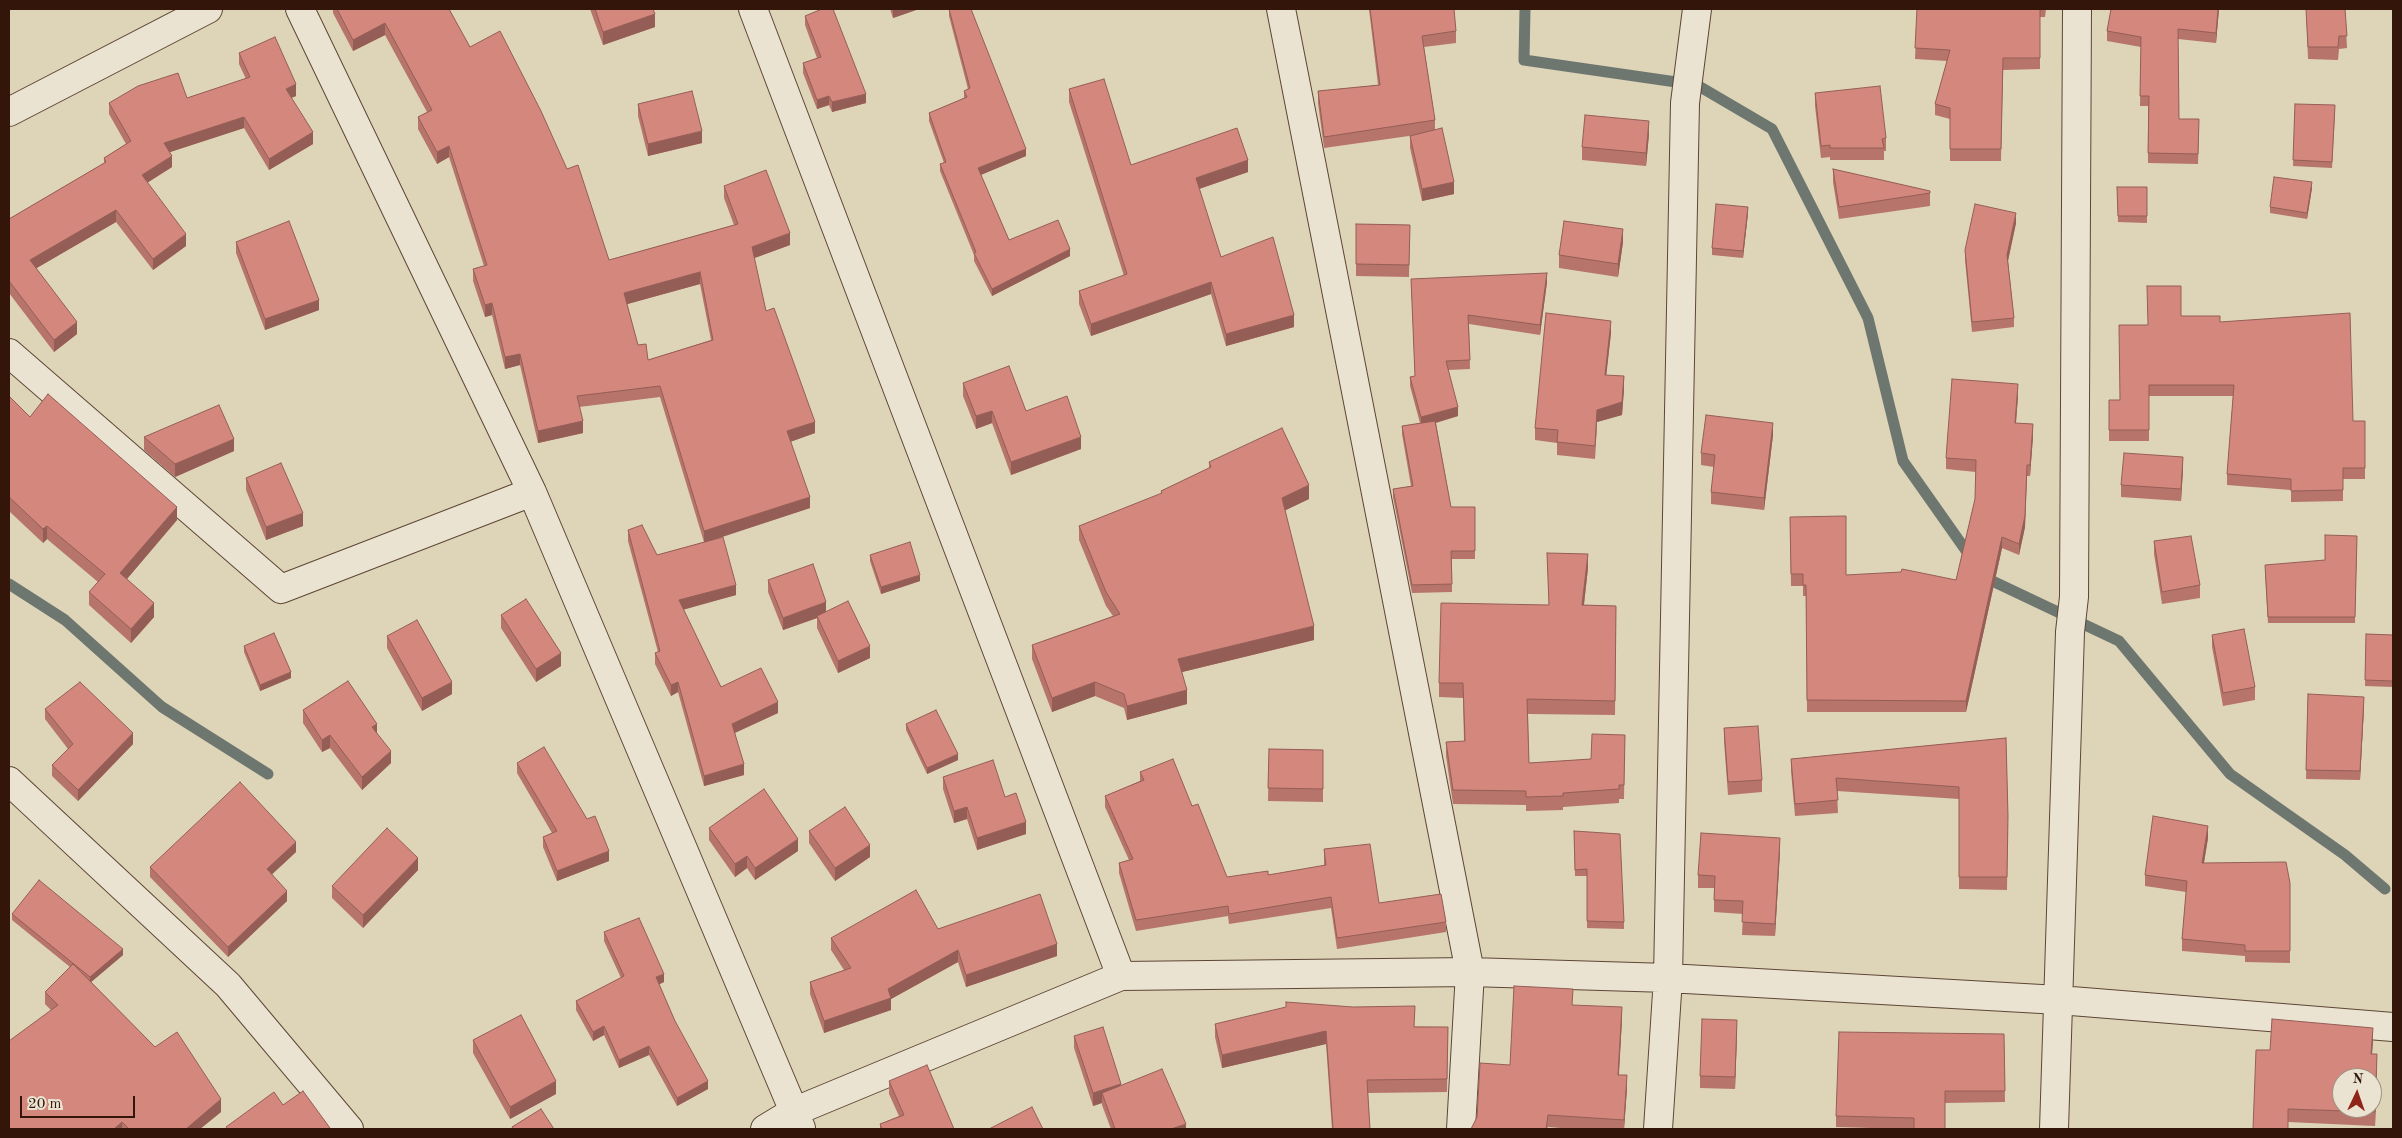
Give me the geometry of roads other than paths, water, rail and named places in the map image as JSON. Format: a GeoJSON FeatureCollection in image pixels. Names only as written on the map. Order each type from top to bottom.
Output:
{"type":"FeatureCollection","features":[{"type":"Feature","properties":{"kind":"street"},"geometry":{"type":"LineString","coordinates":[[9,112],[208,9]]}},
{"type":"Feature","properties":{"kind":"street"},"geometry":{"type":"LineString","coordinates":[[300,9],[532,492],[797,1121]]}},
{"type":"Feature","properties":{"kind":"street"},"geometry":{"type":"LineString","coordinates":[[753,9],[1121,976]]}},
{"type":"Feature","properties":{"kind":"street"},"geometry":{"type":"LineString","coordinates":[[1281,9],[1470,972],[1461,1129]]}},
{"type":"Feature","properties":{"kind":"street"},"geometry":{"type":"LineString","coordinates":[[1658,1129],[1668,978],[1685,103],[1698,9]]}},
{"type":"Feature","properties":{"kind":"street"},"geometry":{"type":"LineString","coordinates":[[2054,1129],[2070,632],[2074,597],[2077,9]]}},
{"type":"Feature","properties":{"kind":"street"},"geometry":{"type":"LineString","coordinates":[[9,354],[281,588],[532,492]]}},
{"type":"Feature","properties":{"kind":"street"},"geometry":{"type":"LineString","coordinates":[[9,781],[228,985],[349,1129]]}},
{"type":"Feature","properties":{"kind":"street"},"geometry":{"type":"LineString","coordinates":[[765,1129],[797,1121],[1121,976],[1470,972],[1668,978],[2059,1000],[2393,1027]]}},
{"type":"Feature","properties":{"kind":"waterway"},"geometry":{"type":"LineString","coordinates":[[1525,9],[1524,60],[1697,85],[1772,129],[1868,318],[1903,461],[1972,559]]}},
{"type":"Feature","properties":{"kind":"waterway"},"geometry":{"type":"LineString","coordinates":[[1983,574],[1986,578],[2119,641],[2230,774],[2345,855],[2385,889]]}},
{"type":"Feature","properties":{"kind":"waterway"},"geometry":{"type":"LineString","coordinates":[[9,584],[65,620],[162,707],[268,774]]}}]}
